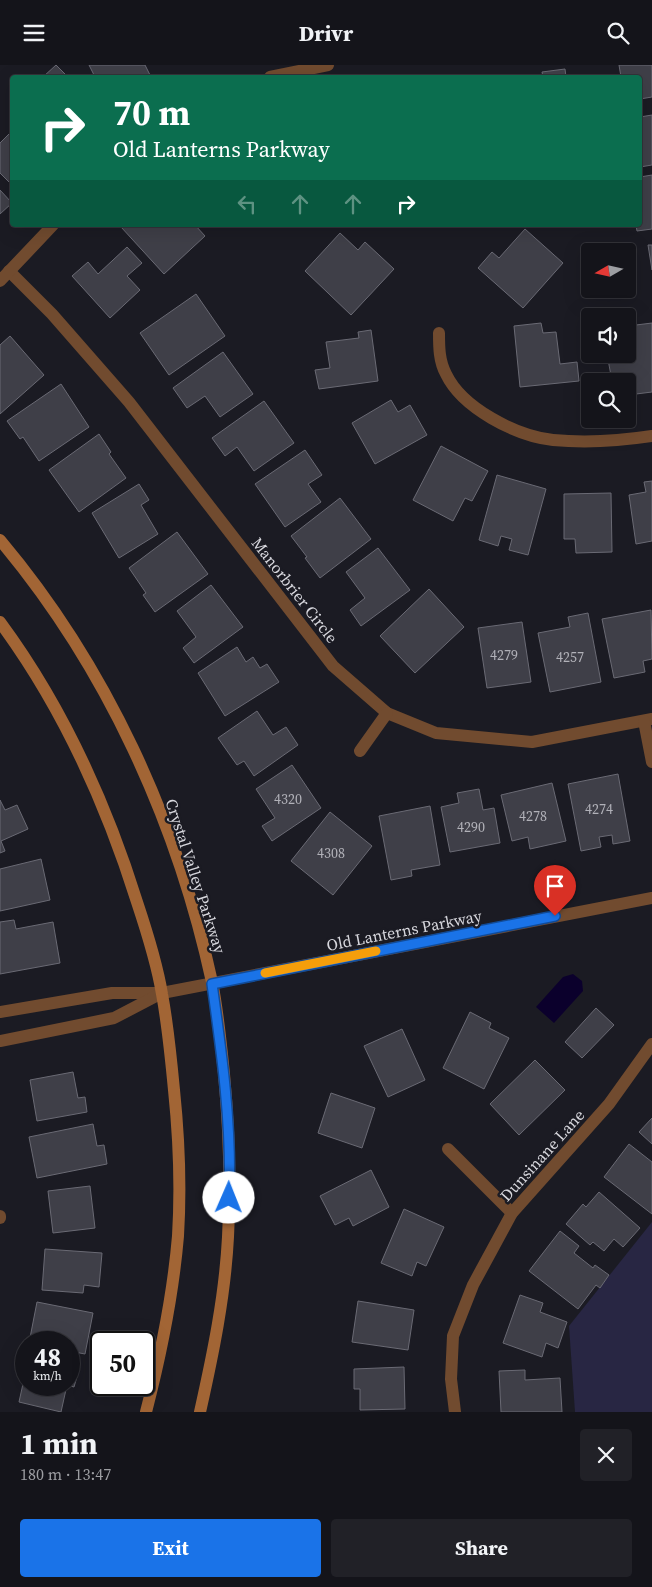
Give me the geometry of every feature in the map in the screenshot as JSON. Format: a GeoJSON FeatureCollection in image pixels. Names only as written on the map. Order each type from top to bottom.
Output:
{"type":"FeatureCollection","features":[{"type":"Feature","properties":{"kind":"main road","name":"Crystal Valley Parkway"},"geometry":{"type":"LineString","coordinates":[[0,540],[53,609],[89,666],[120,721],[150,785],[175,851],[196,919],[212,984],[228,1116],[230,1179],[228,1238],[222,1302],[200,1412]]}},
{"type":"Feature","properties":{"kind":"main road"},"geometry":{"type":"LineString","coordinates":[[0,622],[50,699],[103,805],[127,867],[147,933],[162,993],[171,1055],[177,1119],[178,1234],[171,1293],[146,1412]]}},
{"type":"Feature","properties":{"kind":"street"},"geometry":{"type":"LineString","coordinates":[[280,75],[328,65]]}},
{"type":"Feature","properties":{"kind":"street","name":"Manorbrier Circle"},"geometry":{"type":"LineString","coordinates":[[51,227],[4,276],[52,314],[129,402],[333,666],[387,713],[436,733],[532,742],[648,720]]}},
{"type":"Feature","properties":{"kind":"street"},"geometry":{"type":"LineString","coordinates":[[440,333],[439,351],[445,373],[457,392],[478,410],[513,429],[551,439],[593,442],[652,436]]}},
{"type":"Feature","properties":{"kind":"street"},"geometry":{"type":"LineString","coordinates":[[360,751],[387,713]]}},
{"type":"Feature","properties":{"kind":"street"},"geometry":{"type":"LineString","coordinates":[[648,720],[652,762]]}},
{"type":"Feature","properties":{"kind":"street","name":"Old Lanterns Parkway"},"geometry":{"type":"LineString","coordinates":[[0,1012],[112,993],[162,993],[652,897]]}},
{"type":"Feature","properties":{"kind":"street","name":"Old Lanterns Parkway"},"geometry":{"type":"LineString","coordinates":[[0,1041],[114,1018],[162,993]]}},
{"type":"Feature","properties":{"kind":"street","name":"Dunsinane Lane"},"geometry":{"type":"LineString","coordinates":[[455,1412],[451,1379],[453,1336],[473,1285],[512,1213],[609,1104],[652,1044]]}},
{"type":"Feature","properties":{"kind":"street"},"geometry":{"type":"LineString","coordinates":[[448,1149],[512,1213]]}},
{"type":"Feature","properties":{"kind":"shaded area"},"geometry":{"type":"Polygon","coordinates":[[[573,974],[582,981],[583,991],[554,1023],[536,1007],[563,977],[573,974]]]}},
{"type":"Feature","properties":{"kind":"shaded area"},"geometry":{"type":"Polygon","coordinates":[[[652,1222],[652,1412],[575,1412],[569,1326],[652,1222]]]}},
{"type":"Feature","properties":{"kind":"building"},"geometry":{"type":"Polygon","coordinates":[[[56,65],[66,75],[45,75],[56,65]]]}},
{"type":"Feature","properties":{"kind":"building"},"geometry":{"type":"Polygon","coordinates":[[[89,65],[145,65],[150,75],[94,75],[89,65]]]}},
{"type":"Feature","properties":{"kind":"building"},"geometry":{"type":"Polygon","coordinates":[[[619,65],[652,65],[652,97],[642,99],[642,75],[621,75],[619,65]]]}},
{"type":"Feature","properties":{"kind":"building"},"geometry":{"type":"Polygon","coordinates":[[[565,69],[566,75],[543,75],[542,72],[565,69]]]}},
{"type":"Feature","properties":{"kind":"building"},"geometry":{"type":"Polygon","coordinates":[[[652,115],[652,165],[642,167],[642,117],[652,115]]]}},
{"type":"Feature","properties":{"kind":"building"},"geometry":{"type":"Polygon","coordinates":[[[10,133],[10,183],[0,173],[0,143],[10,133]]]}},
{"type":"Feature","properties":{"kind":"building"},"geometry":{"type":"Polygon","coordinates":[[[652,175],[652,229],[637,231],[636,227],[642,227],[642,177],[652,175]]]}},
{"type":"Feature","properties":{"kind":"building"},"geometry":{"type":"Polygon","coordinates":[[[0,190],[10,201],[10,205],[0,214],[0,190]]]}},
{"type":"Feature","properties":{"kind":"building"},"geometry":{"type":"Polygon","coordinates":[[[121,227],[197,227],[205,236],[164,274],[121,227]]]}},
{"type":"Feature","properties":{"kind":"building"},"geometry":{"type":"Polygon","coordinates":[[[525,229],[563,263],[523,308],[478,268],[492,252],[499,258],[525,229]]]}},
{"type":"Feature","properties":{"kind":"building"},"geometry":{"type":"Polygon","coordinates":[[[340,233],[358,250],[365,242],[394,269],[351,315],[305,271],[340,233]]]}},
{"type":"Feature","properties":{"kind":"building"},"geometry":{"type":"Polygon","coordinates":[[[648,245],[652,245],[652,270],[648,245]]]}},
{"type":"Feature","properties":{"kind":"building"},"geometry":{"type":"Polygon","coordinates":[[[127,247],[142,263],[127,276],[140,290],[110,318],[72,276],[88,262],[98,274],[127,247]]]}},
{"type":"Feature","properties":{"kind":"building"},"geometry":{"type":"Polygon","coordinates":[[[196,294],[225,336],[169,375],[140,333],[196,294]]]}},
{"type":"Feature","properties":{"kind":"building"},"geometry":{"type":"Polygon","coordinates":[[[541,323],[543,333],[556,332],[560,364],[577,362],[579,381],[520,387],[514,326],[541,323]]]}},
{"type":"Feature","properties":{"kind":"building"},"geometry":{"type":"Polygon","coordinates":[[[652,323],[652,392],[636,394],[636,373],[611,373],[609,363],[636,363],[636,325],[652,323]]]}},
{"type":"Feature","properties":{"kind":"building"},"geometry":{"type":"Polygon","coordinates":[[[371,330],[378,381],[319,389],[315,370],[330,368],[326,342],[359,338],[358,332],[371,330]]]}},
{"type":"Feature","properties":{"kind":"building"},"geometry":{"type":"Polygon","coordinates":[[[10,336],[44,375],[0,414],[0,345],[10,336]]]}},
{"type":"Feature","properties":{"kind":"building"},"geometry":{"type":"Polygon","coordinates":[[[223,352],[253,394],[220,417],[205,396],[187,408],[173,388],[223,352]]]}},
{"type":"Feature","properties":{"kind":"building"},"geometry":{"type":"Polygon","coordinates":[[[61,384],[89,427],[39,461],[23,437],[20,439],[7,421],[61,384]]]}},
{"type":"Feature","properties":{"kind":"building"},"geometry":{"type":"Polygon","coordinates":[[[391,400],[398,412],[410,405],[427,435],[375,464],[352,423],[391,400]]]}},
{"type":"Feature","properties":{"kind":"building"},"geometry":{"type":"Polygon","coordinates":[[[264,401],[294,443],[254,471],[237,447],[225,456],[212,438],[264,401]]]}},
{"type":"Feature","properties":{"kind":"building"},"geometry":{"type":"Polygon","coordinates":[[[99,434],[111,452],[109,454],[126,478],[79,512],[49,470],[99,434]]]}},
{"type":"Feature","properties":{"kind":"building"},"geometry":{"type":"Polygon","coordinates":[[[441,446],[488,471],[472,501],[465,498],[453,521],[413,500],[441,446]]]}},
{"type":"Feature","properties":{"kind":"building"},"geometry":{"type":"Polygon","coordinates":[[[305,450],[322,475],[308,484],[321,502],[285,527],[255,484],[305,450]]]}},
{"type":"Feature","properties":{"kind":"building"},"geometry":{"type":"Polygon","coordinates":[[[497,475],[546,489],[528,555],[509,550],[512,539],[501,536],[498,546],[479,540],[497,475]]]}},
{"type":"Feature","properties":{"kind":"building"},"geometry":{"type":"Polygon","coordinates":[[[652,481],[652,541],[636,544],[629,495],[646,492],[644,482],[652,481]]]}},
{"type":"Feature","properties":{"kind":"building"},"geometry":{"type":"Polygon","coordinates":[[[139,484],[149,500],[141,505],[158,534],[119,558],[92,513],[139,484]]]}},
{"type":"Feature","properties":{"kind":"building"},"geometry":{"type":"Polygon","coordinates":[[[611,493],[612,552],[576,553],[575,539],[564,539],[564,494],[611,493]]]}},
{"type":"Feature","properties":{"kind":"building"},"geometry":{"type":"Polygon","coordinates":[[[340,498],[371,539],[320,578],[291,536],[340,498]]]}},
{"type":"Feature","properties":{"kind":"building"},"geometry":{"type":"Polygon","coordinates":[[[177,532],[208,574],[155,612],[143,595],[146,593],[129,568],[177,532]]]}},
{"type":"Feature","properties":{"kind":"building"},"geometry":{"type":"Polygon","coordinates":[[[378,548],[410,590],[361,626],[350,610],[365,598],[346,572],[378,548]]]}},
{"type":"Feature","properties":{"kind":"building"},"geometry":{"type":"Polygon","coordinates":[[[211,585],[243,627],[194,663],[183,648],[196,637],[177,611],[211,585]]]}},
{"type":"Feature","properties":{"kind":"building"},"geometry":{"type":"Polygon","coordinates":[[[429,589],[464,627],[415,673],[380,636],[429,589]]]}},
{"type":"Feature","properties":{"kind":"building"},"geometry":{"type":"Polygon","coordinates":[[[651,610],[652,659],[643,661],[645,672],[614,678],[602,619],[651,610]]]}},
{"type":"Feature","properties":{"kind":"building"},"geometry":{"type":"Polygon","coordinates":[[[588,613],[601,682],[550,692],[538,633],[570,627],[568,617],[588,613]]]}},
{"type":"Feature","properties":{"kind":"building"},"geometry":{"type":"Polygon","coordinates":[[[522,622],[531,682],[487,688],[478,628],[522,622]]]}},
{"type":"Feature","properties":{"kind":"building"},"geometry":{"type":"Polygon","coordinates":[[[237,647],[246,662],[253,657],[260,668],[267,664],[279,682],[225,716],[198,673],[237,647]]]}},
{"type":"Feature","properties":{"kind":"building"},"geometry":{"type":"Polygon","coordinates":[[[257,711],[273,735],[286,727],[298,745],[254,776],[244,761],[237,765],[218,738],[257,711]]]}},
{"type":"Feature","properties":{"kind":"building"},"geometry":{"type":"Polygon","coordinates":[[[292,765],[321,808],[272,841],[262,826],[275,818],[256,789],[292,765]]]}},
{"type":"Feature","properties":{"kind":"building"},"geometry":{"type":"Polygon","coordinates":[[[618,774],[630,841],[613,844],[612,835],[599,837],[601,847],[581,851],[568,784],[618,774]]]}},
{"type":"Feature","properties":{"kind":"building"},"geometry":{"type":"Polygon","coordinates":[[[552,783],[566,841],[530,849],[528,837],[512,841],[501,795],[552,783]]]}},
{"type":"Feature","properties":{"kind":"building"},"geometry":{"type":"Polygon","coordinates":[[[479,789],[483,810],[494,808],[500,843],[450,852],[441,807],[459,803],[457,793],[479,789]]]}},
{"type":"Feature","properties":{"kind":"building"},"geometry":{"type":"Polygon","coordinates":[[[0,800],[5,810],[17,805],[28,829],[1,841],[5,851],[0,853],[0,800]]]}},
{"type":"Feature","properties":{"kind":"building"},"geometry":{"type":"Polygon","coordinates":[[[430,806],[440,865],[411,870],[412,876],[391,880],[379,816],[430,806]]]}},
{"type":"Feature","properties":{"kind":"building"},"geometry":{"type":"Polygon","coordinates":[[[330,812],[372,846],[333,895],[291,861],[330,812]]]}},
{"type":"Feature","properties":{"kind":"building"},"geometry":{"type":"Polygon","coordinates":[[[41,859],[50,900],[0,911],[0,869],[41,859]]]}},
{"type":"Feature","properties":{"kind":"building"},"geometry":{"type":"Polygon","coordinates":[[[14,920],[16,929],[53,922],[60,963],[0,974],[0,922],[14,920]]]}},
{"type":"Feature","properties":{"kind":"building"},"geometry":{"type":"Polygon","coordinates":[[[596,1008],[614,1025],[582,1058],[565,1042],[596,1008]]]}},
{"type":"Feature","properties":{"kind":"building"},"geometry":{"type":"Polygon","coordinates":[[[470,1012],[491,1023],[489,1028],[509,1038],[484,1089],[443,1068],[470,1012]]]}},
{"type":"Feature","properties":{"kind":"building"},"geometry":{"type":"Polygon","coordinates":[[[402,1029],[425,1080],[388,1097],[364,1046],[402,1029]]]}},
{"type":"Feature","properties":{"kind":"building"},"geometry":{"type":"Polygon","coordinates":[[[535,1060],[565,1090],[519,1135],[490,1104],[535,1060]]]}},
{"type":"Feature","properties":{"kind":"building"},"geometry":{"type":"Polygon","coordinates":[[[73,1072],[78,1098],[85,1097],[87,1112],[37,1121],[30,1080],[73,1072]]]}},
{"type":"Feature","properties":{"kind":"building"},"geometry":{"type":"Polygon","coordinates":[[[331,1093],[375,1108],[362,1148],[318,1133],[331,1093]]]}},
{"type":"Feature","properties":{"kind":"building"},"geometry":{"type":"Polygon","coordinates":[[[652,1118],[652,1144],[639,1132],[652,1118]]]}},
{"type":"Feature","properties":{"kind":"building"},"geometry":{"type":"Polygon","coordinates":[[[93,1124],[97,1146],[104,1145],[107,1164],[37,1178],[29,1137],[93,1124]]]}},
{"type":"Feature","properties":{"kind":"building"},"geometry":{"type":"Polygon","coordinates":[[[629,1144],[652,1162],[652,1214],[604,1177],[629,1144]]]}},
{"type":"Feature","properties":{"kind":"building"},"geometry":{"type":"Polygon","coordinates":[[[371,1170],[389,1207],[353,1226],[349,1218],[335,1225],[320,1196],[371,1170]]]}},
{"type":"Feature","properties":{"kind":"building"},"geometry":{"type":"Polygon","coordinates":[[[90,1186],[95,1228],[53,1233],[48,1191],[90,1186]]]}},
{"type":"Feature","properties":{"kind":"building"},"geometry":{"type":"Polygon","coordinates":[[[599,1192],[640,1228],[623,1247],[614,1239],[604,1251],[593,1242],[590,1245],[566,1224],[583,1204],[586,1207],[599,1192]]]}},
{"type":"Feature","properties":{"kind":"building"},"geometry":{"type":"Polygon","coordinates":[[[404,1209],[444,1227],[426,1266],[417,1262],[412,1276],[381,1263],[404,1209]]]}},
{"type":"Feature","properties":{"kind":"building"},"geometry":{"type":"Polygon","coordinates":[[[560,1231],[579,1246],[574,1253],[593,1268],[595,1265],[609,1275],[600,1288],[596,1285],[578,1309],[529,1271],[560,1231]]]}},
{"type":"Feature","properties":{"kind":"building"},"geometry":{"type":"Polygon","coordinates":[[[45,1249],[102,1253],[99,1287],[84,1285],[83,1293],[42,1290],[45,1249]]]}},
{"type":"Feature","properties":{"kind":"building"},"geometry":{"type":"Polygon","coordinates":[[[520,1295],[543,1303],[540,1312],[567,1322],[558,1348],[546,1343],[542,1357],[503,1343],[520,1295]]]}},
{"type":"Feature","properties":{"kind":"building"},"geometry":{"type":"Polygon","coordinates":[[[358,1301],[414,1310],[408,1350],[352,1342],[358,1301]]]}},
{"type":"Feature","properties":{"kind":"building"},"geometry":{"type":"Polygon","coordinates":[[[37,1302],[93,1313],[85,1354],[80,1353],[80,1331],[31,1331],[37,1302]]]}},
{"type":"Feature","properties":{"kind":"building"},"geometry":{"type":"Polygon","coordinates":[[[404,1367],[405,1409],[360,1410],[360,1389],[354,1389],[354,1369],[404,1367]]]}},
{"type":"Feature","properties":{"kind":"building"},"geometry":{"type":"Polygon","coordinates":[[[525,1370],[525,1380],[560,1378],[562,1412],[501,1412],[499,1371],[525,1370]]]}},
{"type":"Feature","properties":{"kind":"building"},"geometry":{"type":"Polygon","coordinates":[[[20,1396],[65,1396],[61,1412],[19,1402],[20,1396]]]}},
{"type":"Feature","properties":{"kind":"slow traffic"},"geometry":{"type":"LineString","coordinates":[[265,973],[376,951]]}},
{"type":"Feature","properties":{"kind":"route"},"geometry":{"type":"LineString","coordinates":[[229,1198],[228,1116],[212,984],[555,916]]}}]}
